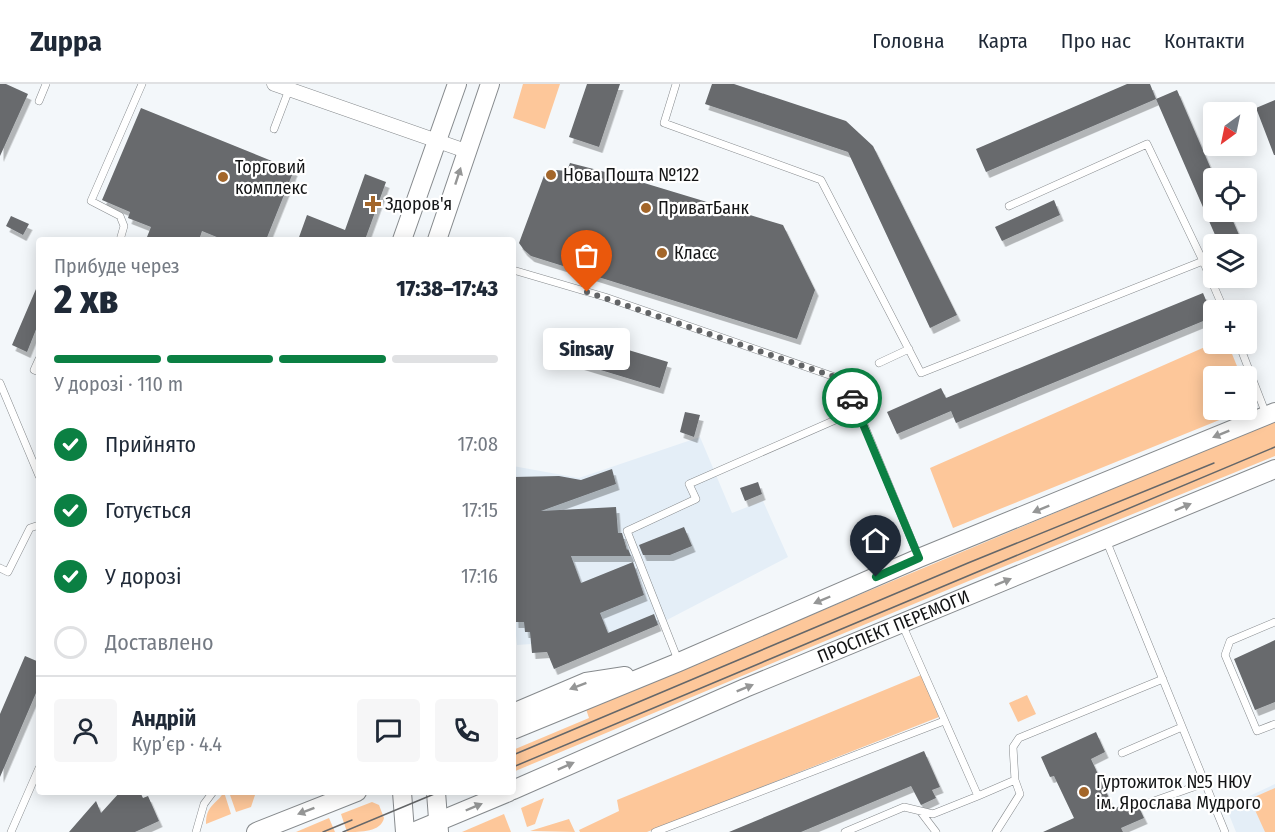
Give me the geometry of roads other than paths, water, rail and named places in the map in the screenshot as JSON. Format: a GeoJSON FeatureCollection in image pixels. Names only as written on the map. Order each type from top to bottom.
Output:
{"type":"FeatureCollection","features":[{"type":"Feature","properties":{"kind":"main road"},"geometry":{"type":"LineString","coordinates":[[403,237],[457,84]]}},
{"type":"Feature","properties":{"kind":"main road"},"geometry":{"type":"LineString","coordinates":[[438,237],[490,84]]}},
{"type":"Feature","properties":{"kind":"main road"},"geometry":{"type":"LineString","coordinates":[[516,729],[679,662],[919,558],[1271,413]]}},
{"type":"Feature","properties":{"kind":"main road","name":"ПРОСПЕКТ ПЕРЕМОГИ"},"geometry":{"type":"LineString","coordinates":[[516,789],[713,702],[1275,469]]}},
{"type":"Feature","properties":{"kind":"main road"},"geometry":{"type":"LineString","coordinates":[[516,711],[586,682],[656,671]]}},
{"type":"Feature","properties":{"kind":"main road"},"geometry":{"type":"LineString","coordinates":[[256,832],[349,795]]}},
{"type":"Feature","properties":{"kind":"main road"},"geometry":{"type":"LineString","coordinates":[[402,795],[405,832]]}},
{"type":"Feature","properties":{"kind":"main road"},"geometry":{"type":"LineString","coordinates":[[436,795],[438,827]]}},
{"type":"Feature","properties":{"kind":"main road","name":"ПРОСПЕКТ ПЕРЕМОГИ"},"geometry":{"type":"LineString","coordinates":[[413,832],[438,827],[503,795]]}},
{"type":"Feature","properties":{"kind":"street"},"geometry":{"type":"LineString","coordinates":[[274,84],[291,87],[466,152]]}},
{"type":"Feature","properties":{"kind":"lane"},"geometry":{"type":"LineString","coordinates":[[39,101],[46,84]]}},
{"type":"Feature","properties":{"kind":"lane"},"geometry":{"type":"LineString","coordinates":[[121,237],[124,226],[120,216],[91,201],[142,84]]}},
{"type":"Feature","properties":{"kind":"lane"},"geometry":{"type":"LineString","coordinates":[[676,84],[664,123],[821,180],[921,373],[1203,261],[1147,144],[1009,206]]}},
{"type":"Feature","properties":{"kind":"lane"},"geometry":{"type":"LineString","coordinates":[[274,129],[291,87]]}},
{"type":"Feature","properties":{"kind":"lane"},"geometry":{"type":"LineString","coordinates":[[516,271],[605,297],[835,377],[845,386],[858,410],[919,558]]}},
{"type":"Feature","properties":{"kind":"lane"},"geometry":{"type":"LineString","coordinates":[[879,363],[909,349]]}},
{"type":"Feature","properties":{"kind":"lane"},"geometry":{"type":"LineString","coordinates":[[1244,354],[1271,413]]}},
{"type":"Feature","properties":{"kind":"lane"},"geometry":{"type":"LineString","coordinates":[[0,383],[36,469]]}},
{"type":"Feature","properties":{"kind":"lane"},"geometry":{"type":"LineString","coordinates":[[679,662],[627,531],[696,499],[689,484],[858,410]]}},
{"type":"Feature","properties":{"kind":"lane"},"geometry":{"type":"LineString","coordinates":[[0,568],[8,572],[30,528],[36,526]]}},
{"type":"Feature","properties":{"kind":"lane"},"geometry":{"type":"LineString","coordinates":[[1106,540],[1162,667],[1182,727],[1225,832]]}},
{"type":"Feature","properties":{"kind":"lane"},"geometry":{"type":"LineString","coordinates":[[1275,622],[1230,641],[1225,655],[1257,731],[1275,724]]}},
{"type":"Feature","properties":{"kind":"lane"},"geometry":{"type":"LineString","coordinates":[[902,624],[978,796]]}},
{"type":"Feature","properties":{"kind":"lane"},"geometry":{"type":"LineString","coordinates":[[996,832],[1020,794],[1015,780],[1013,747],[1019,738],[1167,683]]}},
{"type":"Feature","properties":{"kind":"lane"},"geometry":{"type":"LineString","coordinates":[[656,832],[944,722]]}},
{"type":"Feature","properties":{"kind":"lane"},"geometry":{"type":"LineString","coordinates":[[1122,753],[1182,727]]}},
{"type":"Feature","properties":{"kind":"lane"},"geometry":{"type":"LineString","coordinates":[[11,832],[36,775]]}},
{"type":"Feature","properties":{"kind":"lane"},"geometry":{"type":"LineString","coordinates":[[845,832],[904,807],[933,814],[1015,780]]}},
{"type":"Feature","properties":{"kind":"lane"},"geometry":{"type":"LineString","coordinates":[[1151,802],[1205,783]]}},
{"type":"Feature","properties":{"kind":"lane"},"geometry":{"type":"LineString","coordinates":[[196,832],[204,804],[211,795]]}},
{"type":"Feature","properties":{"kind":"lane"},"geometry":{"type":"LineString","coordinates":[[920,811],[936,832]]}},
{"type":"Feature","properties":{"kind":"tram line"},"geometry":{"type":"LineString","coordinates":[[516,766],[1275,447]]}},
{"type":"Feature","properties":{"kind":"tram line"},"geometry":{"type":"LineString","coordinates":[[516,754],[968,563],[1214,463]]}},
{"type":"Feature","properties":{"kind":"tram line"},"geometry":{"type":"LineString","coordinates":[[343,832],[432,795]]}},
{"type":"Feature","properties":{"kind":"tram line"},"geometry":{"type":"LineString","coordinates":[[323,832],[352,820]]}},
{"type":"Feature","properties":{"kind":"place","name":"Нова Пошта №122"},"geometry":{"type":"Point","coordinates":[551,175]}},
{"type":"Feature","properties":{"kind":"place","name":"Торговий комплекс"},"geometry":{"type":"Point","coordinates":[223,177]}},
{"type":"Feature","properties":{"kind":"place","name":"Здоров'я"},"geometry":{"type":"Point","coordinates":[373,204]}},
{"type":"Feature","properties":{"kind":"place","name":"ПриватБанк"},"geometry":{"type":"Point","coordinates":[646,208]}},
{"type":"Feature","properties":{"kind":"place","name":"Класс"},"geometry":{"type":"Point","coordinates":[662,253]}},
{"type":"Feature","properties":{"kind":"place","name":"Sinsay"},"geometry":{"type":"Point","coordinates":[587,292]}},
{"type":"Feature","properties":{"kind":"place","name":"Гуртожиток №5 НЮУ ім. Ярослава Мудрого"},"geometry":{"type":"Point","coordinates":[1084,792]}}]}
